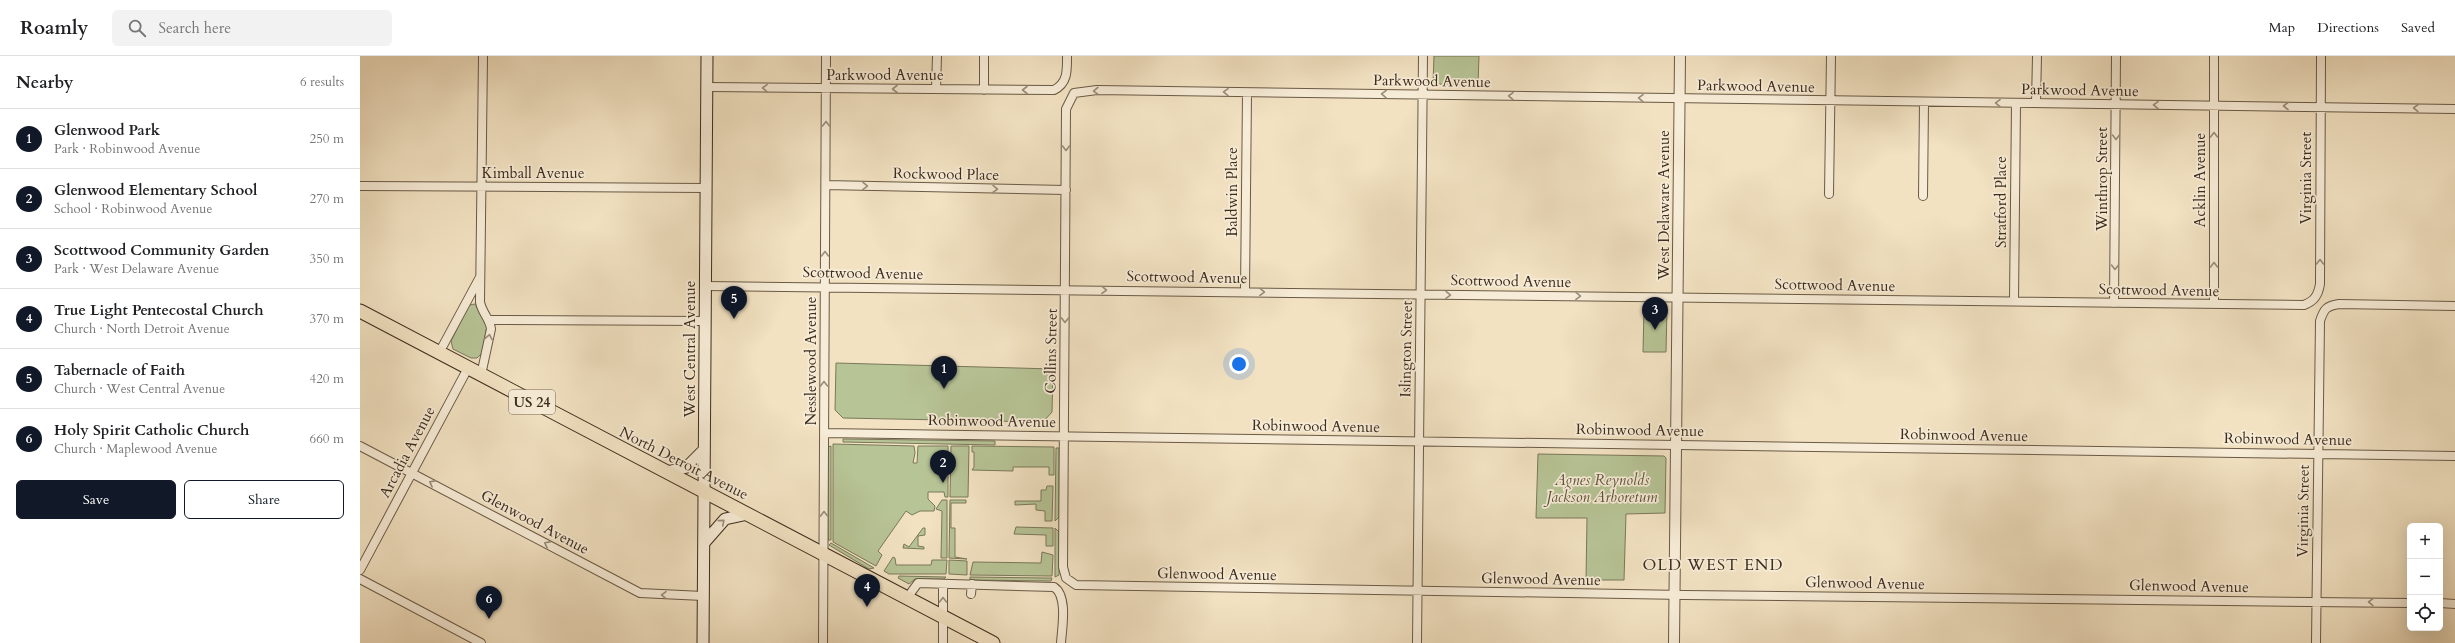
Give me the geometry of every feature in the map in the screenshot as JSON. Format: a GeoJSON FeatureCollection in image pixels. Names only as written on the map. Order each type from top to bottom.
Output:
{"type":"FeatureCollection","features":[{"type":"Feature","properties":{"kind":"main road","name":"West Central Avenue"},"geometry":{"type":"LineString","coordinates":[[703,643],[707,56]]}},
{"type":"Feature","properties":{"kind":"main road","name":"North Detroit Avenue"},"geometry":{"type":"LineString","coordinates":[[360,311],[666,472],[824,553],[907,598],[943,616],[966,624],[993,643]]}},
{"type":"Feature","properties":{"kind":"main road"},"geometry":{"type":"LineString","coordinates":[[666,472],[686,467],[704,450]]}},
{"type":"Feature","properties":{"kind":"main road"},"geometry":{"type":"LineString","coordinates":[[704,543],[725,519],[748,514]]}},
{"type":"Feature","properties":{"kind":"street"},"geometry":{"type":"LineString","coordinates":[[481,375],[491,332],[489,320],[481,308],[483,56]]}},
{"type":"Feature","properties":{"kind":"street","name":"Nesslewood Avenue"},"geometry":{"type":"LineString","coordinates":[[823,643],[826,56]]}},
{"type":"Feature","properties":{"kind":"street"},"geometry":{"type":"LineString","coordinates":[[936,89],[937,56]]}},
{"type":"Feature","properties":{"kind":"street"},"geometry":{"type":"LineString","coordinates":[[984,56],[984,90]]}},
{"type":"Feature","properties":{"kind":"street","name":"Parkwood Avenue"},"geometry":{"type":"LineString","coordinates":[[707,87],[1054,90],[1062,85],[1067,71],[1067,56]]}},
{"type":"Feature","properties":{"kind":"street","name":"Islington Street"},"geometry":{"type":"LineString","coordinates":[[1417,643],[1423,56]]}},
{"type":"Feature","properties":{"kind":"street","name":"West Delaware Avenue"},"geometry":{"type":"LineString","coordinates":[[1674,643],[1680,56]]}},
{"type":"Feature","properties":{"kind":"street"},"geometry":{"type":"LineString","coordinates":[[1829,194],[1831,56]]}},
{"type":"Feature","properties":{"kind":"street"},"geometry":{"type":"LineString","coordinates":[[2036,103],[2037,56]]}},
{"type":"Feature","properties":{"kind":"street","name":"Winthrop Street"},"geometry":{"type":"LineString","coordinates":[[2114,303],[2116,56]]}},
{"type":"Feature","properties":{"kind":"street","name":"Acklin Avenue"},"geometry":{"type":"LineString","coordinates":[[2214,56],[2214,304]]}},
{"type":"Feature","properties":{"kind":"street","name":"Virginia Street"},"geometry":{"type":"LineString","coordinates":[[2314,300],[2319,293],[2320,284],[2321,56]]}},
{"type":"Feature","properties":{"kind":"street","name":"Parkwood Avenue"},"geometry":{"type":"LineString","coordinates":[[1066,109],[1071,96],[1081,91],[2455,109]]}},
{"type":"Feature","properties":{"kind":"street","name":"Baldwin Place"},"geometry":{"type":"LineString","coordinates":[[1245,292],[1247,92]]}},
{"type":"Feature","properties":{"kind":"street"},"geometry":{"type":"LineString","coordinates":[[1923,196],[1924,102]]}},
{"type":"Feature","properties":{"kind":"street","name":"Stratford Place"},"geometry":{"type":"LineString","coordinates":[[2014,301],[2016,103]]}},
{"type":"Feature","properties":{"kind":"street","name":"Collins Street"},"geometry":{"type":"LineString","coordinates":[[1066,109],[1064,570],[1069,580],[1079,586]]}},
{"type":"Feature","properties":{"kind":"street","name":"Rockwood Place"},"geometry":{"type":"LineString","coordinates":[[826,185],[1066,190]]}},
{"type":"Feature","properties":{"kind":"street","name":"Kimball Avenue"},"geometry":{"type":"LineString","coordinates":[[360,186],[706,188]]}},
{"type":"Feature","properties":{"kind":"street"},"geometry":{"type":"LineString","coordinates":[[439,353],[481,274]]}},
{"type":"Feature","properties":{"kind":"street","name":"Scottwood Avenue"},"geometry":{"type":"LineString","coordinates":[[706,286],[825,286],[2304,305],[2314,300]]}},
{"type":"Feature","properties":{"kind":"street","name":"Virginia Street"},"geometry":{"type":"LineString","coordinates":[[2316,643],[2320,321],[2325,308],[2329,305],[2339,304],[2455,306]]}},
{"type":"Feature","properties":{"kind":"street"},"geometry":{"type":"LineString","coordinates":[[489,320],[705,321]]}},
{"type":"Feature","properties":{"kind":"street","name":"Arcadia Avenue"},"geometry":{"type":"LineString","coordinates":[[360,570],[468,368]]}},
{"type":"Feature","properties":{"kind":"street","name":"Robinwood Avenue"},"geometry":{"type":"LineString","coordinates":[[824,433],[2455,456]]}},
{"type":"Feature","properties":{"kind":"street","name":"Glenwood Avenue"},"geometry":{"type":"LineString","coordinates":[[360,446],[640,593],[704,596]]}},
{"type":"Feature","properties":{"kind":"street"},"geometry":{"type":"LineString","coordinates":[[360,580],[481,643]]}},
{"type":"Feature","properties":{"kind":"street"},"geometry":{"type":"LineString","coordinates":[[907,598],[918,583],[1054,587],[1059,592],[1062,601],[1062,643]]}},
{"type":"Feature","properties":{"kind":"street"},"geometry":{"type":"LineString","coordinates":[[943,584],[943,643]]}},
{"type":"Feature","properties":{"kind":"street"},"geometry":{"type":"LineString","coordinates":[[971,594],[972,584]]}},
{"type":"Feature","properties":{"kind":"street","name":"Glenwood Avenue"},"geometry":{"type":"LineString","coordinates":[[1079,586],[1675,595],[2407,603]]}},
{"type":"Feature","properties":{"kind":"street"},"geometry":{"type":"LineString","coordinates":[[2443,603],[2455,604]]}},
{"type":"Feature","properties":{"kind":"green space"},"geometry":{"type":"Polygon","coordinates":[[[1434,56],[1479,56],[1478,85],[1433,84],[1434,56]]]}},
{"type":"Feature","properties":{"kind":"green space"},"geometry":{"type":"Polygon","coordinates":[[[475,304],[487,326],[482,353],[477,358],[471,358],[453,349],[451,341],[469,305],[475,304]]]}},
{"type":"Feature","properties":{"kind":"green space"},"geometry":{"type":"Polygon","coordinates":[[[1644,308],[1667,309],[1666,352],[1643,352],[1644,308]]]}},
{"type":"Feature","properties":{"kind":"green space"},"geometry":{"type":"Polygon","coordinates":[[[836,363],[1053,369],[1052,412],[1043,422],[843,418],[835,410],[836,363]]]}},
{"type":"Feature","properties":{"kind":"green space"},"geometry":{"type":"Polygon","coordinates":[[[843,439],[995,441],[995,445],[843,442],[843,439]]]}},
{"type":"Feature","properties":{"kind":"green space"},"geometry":{"type":"Polygon","coordinates":[[[833,444],[914,446],[915,453],[913,463],[917,463],[918,446],[948,446],[948,462],[945,463],[948,464],[948,497],[945,497],[944,492],[928,492],[928,499],[935,506],[934,511],[920,511],[912,515],[906,511],[878,551],[882,555],[876,566],[833,542],[833,444]]]}},
{"type":"Feature","properties":{"kind":"green space"},"geometry":{"type":"Polygon","coordinates":[[[831,446],[831,540],[828,540],[828,447],[831,446]]]}},
{"type":"Feature","properties":{"kind":"green space"},"geometry":{"type":"Polygon","coordinates":[[[951,446],[969,446],[968,497],[950,497],[951,446]]]}},
{"type":"Feature","properties":{"kind":"green space"},"geometry":{"type":"Polygon","coordinates":[[[972,446],[1054,447],[1054,475],[1049,475],[1049,467],[1013,467],[1013,471],[972,470],[974,467],[974,452],[972,452],[972,446]]]}},
{"type":"Feature","properties":{"kind":"green space"},"geometry":{"type":"Polygon","coordinates":[[[1056,448],[1059,448],[1059,517],[1055,521],[1056,448]]]}},
{"type":"Feature","properties":{"kind":"green space","name":"Agnes Reynolds Jackson Arboretum"},"geometry":{"type":"Polygon","coordinates":[[[1538,454],[1664,456],[1666,458],[1665,513],[1626,514],[1624,580],[1586,580],[1587,518],[1536,518],[1538,454]]]}},
{"type":"Feature","properties":{"kind":"green space"},"geometry":{"type":"Polygon","coordinates":[[[1047,486],[1053,486],[1052,521],[1045,521],[1045,511],[1036,510],[1036,504],[1015,505],[1015,501],[1041,501],[1041,490],[1046,490],[1047,486]]]}},
{"type":"Feature","properties":{"kind":"green space"},"geometry":{"type":"Polygon","coordinates":[[[942,500],[947,500],[947,558],[941,558],[942,511],[936,509],[942,500]]]}},
{"type":"Feature","properties":{"kind":"green space"},"geometry":{"type":"Polygon","coordinates":[[[950,500],[966,500],[966,503],[951,503],[951,528],[955,528],[955,557],[967,559],[949,558],[950,500]]]}},
{"type":"Feature","properties":{"kind":"green space"},"geometry":{"type":"Polygon","coordinates":[[[1016,527],[1053,528],[1053,546],[1046,546],[1046,535],[1014,534],[1016,527]]]}},
{"type":"Feature","properties":{"kind":"green space"},"geometry":{"type":"Polygon","coordinates":[[[923,528],[925,528],[925,535],[918,536],[918,546],[924,547],[924,549],[903,548],[904,544],[909,547],[923,528]]]}},
{"type":"Feature","properties":{"kind":"green space"},"geometry":{"type":"Polygon","coordinates":[[[1055,528],[1059,532],[1059,575],[1055,577],[1055,528]]]}},
{"type":"Feature","properties":{"kind":"green space"},"geometry":{"type":"Polygon","coordinates":[[[831,543],[874,568],[869,569],[829,545],[831,543]]]}},
{"type":"Feature","properties":{"kind":"green space"},"geometry":{"type":"Polygon","coordinates":[[[1042,552],[1053,555],[1052,576],[970,575],[973,562],[1041,563],[1042,552]]]}},
{"type":"Feature","properties":{"kind":"green space"},"geometry":{"type":"Polygon","coordinates":[[[893,557],[895,558],[896,565],[931,565],[932,560],[947,560],[946,574],[889,574],[884,571],[893,557]]]}},
{"type":"Feature","properties":{"kind":"green space"},"geometry":{"type":"Polygon","coordinates":[[[949,560],[967,561],[967,575],[949,574],[949,560]]]}},
{"type":"Feature","properties":{"kind":"green space"},"geometry":{"type":"Polygon","coordinates":[[[899,576],[946,577],[944,579],[915,579],[909,584],[898,578],[899,576]]]}},
{"type":"Feature","properties":{"kind":"green space"},"geometry":{"type":"Polygon","coordinates":[[[970,577],[1052,578],[1051,581],[970,580],[970,577]]]}},
{"type":"Feature","properties":{"kind":"place","name":"Tabernacle of Faith"},"geometry":{"type":"Point","coordinates":[734,319]}},
{"type":"Feature","properties":{"kind":"place","name":"Scottwood Community Garden"},"geometry":{"type":"Point","coordinates":[1655,330]}},
{"type":"Feature","properties":{"kind":"place","name":"Glenwood Park"},"geometry":{"type":"Point","coordinates":[944,389]}},
{"type":"Feature","properties":{"kind":"place","name":"Glenwood Elementary School"},"geometry":{"type":"Point","coordinates":[943,483]}},
{"type":"Feature","properties":{"kind":"place","name":"True Light Pentecostal Church"},"geometry":{"type":"Point","coordinates":[867,607]}},
{"type":"Feature","properties":{"kind":"place","name":"Holy Spirit Catholic Church"},"geometry":{"type":"Point","coordinates":[489,619]}},
{"type":"Feature","properties":{"kind":"district","name":"OLD WEST END"},"geometry":{"type":"Point","coordinates":[1713,565]}}]}
